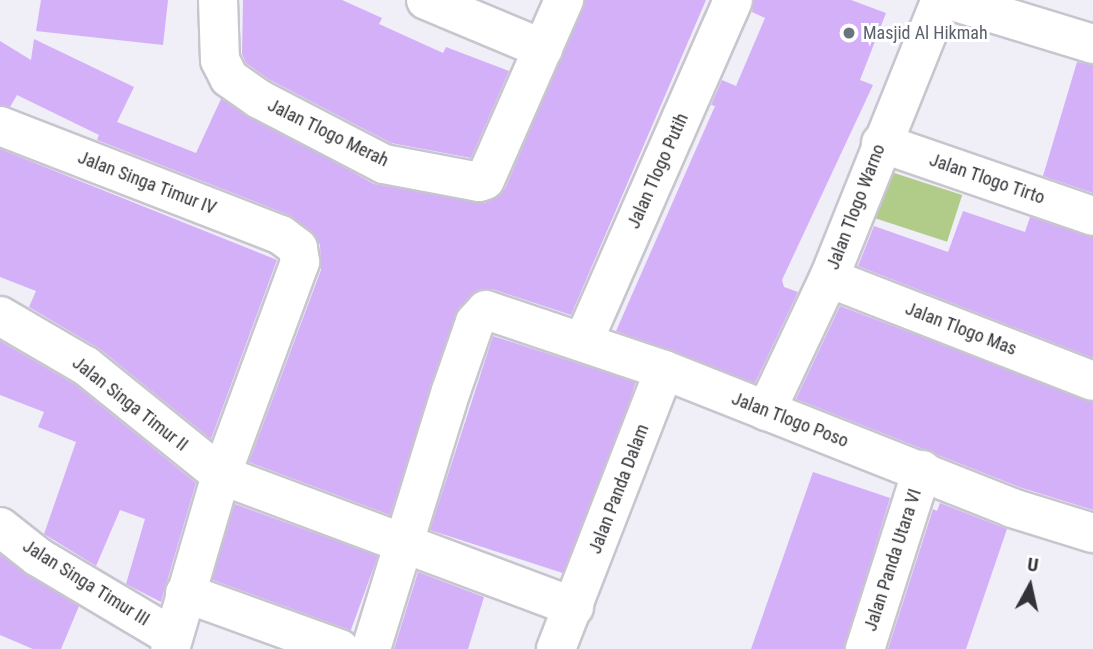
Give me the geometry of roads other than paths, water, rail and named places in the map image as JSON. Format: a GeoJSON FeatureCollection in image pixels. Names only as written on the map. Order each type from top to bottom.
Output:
{"type":"FeatureCollection","features":[{"type":"Feature","properties":{"kind":"street","name":"Jalan Tlogo Merah"},"geometry":{"type":"LineString","coordinates":[[218,0],[219,60],[229,78],[259,100],[384,164],[471,181],[485,180],[564,0]]}},
{"type":"Feature","properties":{"kind":"street"},"geometry":{"type":"LineString","coordinates":[[426,0],[542,49]]}},
{"type":"Feature","properties":{"kind":"street","name":"Jalan Tlogo Putih"},"geometry":{"type":"LineString","coordinates":[[583,342],[733,0]]}},
{"type":"Feature","properties":{"kind":"street","name":"Jalan Tlogo Warno"},"geometry":{"type":"LineString","coordinates":[[766,411],[829,278],[881,143],[941,0]]}},
{"type":"Feature","properties":{"kind":"street"},"geometry":{"type":"LineString","coordinates":[[950,0],[1093,44]]}},
{"type":"Feature","properties":{"kind":"street","name":"Jalan Singa Timur IV"},"geometry":{"type":"LineString","coordinates":[[0,126],[293,243],[300,262],[221,475]]}},
{"type":"Feature","properties":{"kind":"street","name":"Jalan Tlogo Tirto"},"geometry":{"type":"LineString","coordinates":[[881,143],[1093,216]]}},
{"type":"Feature","properties":{"kind":"street","name":"Jalan Tlogo Mas"},"geometry":{"type":"LineString","coordinates":[[829,278],[1093,381]]}},
{"type":"Feature","properties":{"kind":"street","name":"Jalan Tlogo Poso"},"geometry":{"type":"LineString","coordinates":[[404,542],[475,322],[486,310],[664,370],[922,470],[1012,508],[1093,533]]}},
{"type":"Feature","properties":{"kind":"street","name":"Jalan Singa Timur II"},"geometry":{"type":"LineString","coordinates":[[0,316],[86,366],[221,475]]}},
{"type":"Feature","properties":{"kind":"street","name":"Jalan Panda Dalam"},"geometry":{"type":"LineString","coordinates":[[556,649],[664,370]]}},
{"type":"Feature","properties":{"kind":"street","name":"Jalan Panda Utara VI"},"geometry":{"type":"LineString","coordinates":[[865,649],[922,470]]}},
{"type":"Feature","properties":{"kind":"street"},"geometry":{"type":"LineString","coordinates":[[172,643],[221,475],[574,607]]}},
{"type":"Feature","properties":{"kind":"street","name":"Jalan Singa Timur III"},"geometry":{"type":"LineString","coordinates":[[0,527],[38,557],[172,643]]}},
{"type":"Feature","properties":{"kind":"street"},"geometry":{"type":"LineString","coordinates":[[371,649],[404,542]]}},
{"type":"Feature","properties":{"kind":"street"},"geometry":{"type":"LineString","coordinates":[[185,593],[340,649]]}},
{"type":"Feature","properties":{"kind":"place","name":"Masjid Al Hikmah"},"geometry":{"type":"Point","coordinates":[849,33]}}]}
